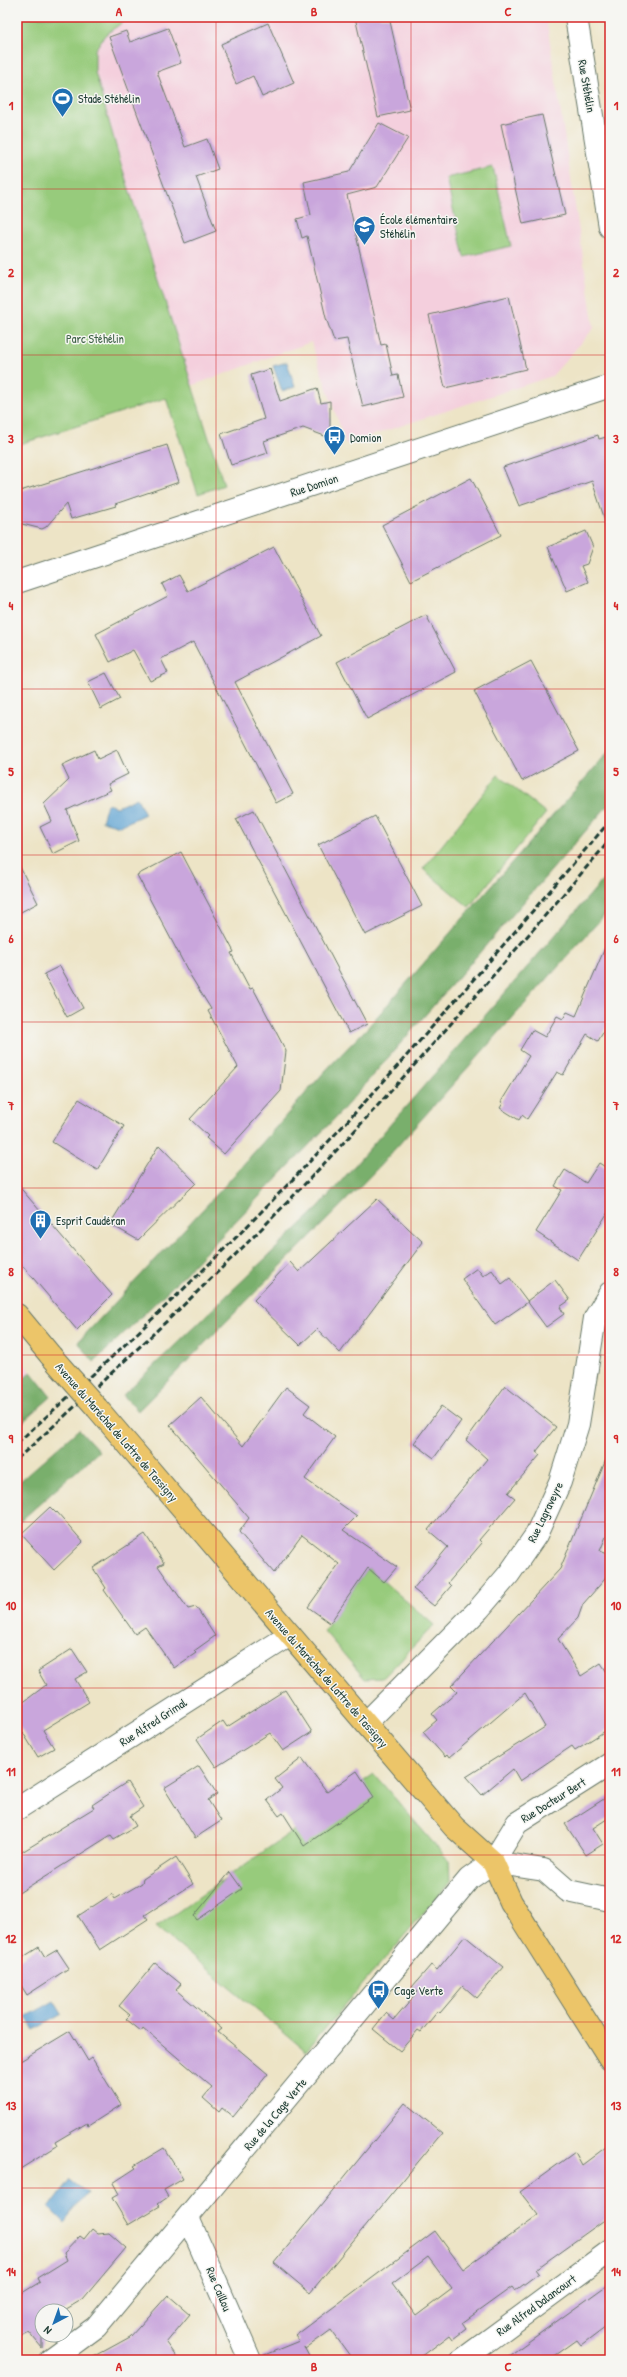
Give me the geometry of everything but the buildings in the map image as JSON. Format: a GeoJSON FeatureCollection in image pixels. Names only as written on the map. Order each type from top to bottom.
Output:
{"type":"FeatureCollection","features":[{"type":"Feature","properties":{"kind":"main road","name":"Avenue du Maréchal de Lattre de Tassigny"},"geometry":{"type":"LineString","coordinates":[[17,1315],[454,1827],[492,1862],[511,1902],[610,2059]]}},
{"type":"Feature","properties":{"kind":"street","name":"Rue Stéhélin"},"geometry":{"type":"LineString","coordinates":[[576,17],[604,148],[610,227]]}},
{"type":"Feature","properties":{"kind":"street","name":"Rue Domion"},"geometry":{"type":"LineString","coordinates":[[17,582],[610,386]]}},
{"type":"Feature","properties":{"kind":"street","name":"Rue Lagraveyre"},"geometry":{"type":"LineString","coordinates":[[366,1723],[479,1609],[509,1574],[536,1535],[560,1482],[578,1424],[595,1318],[610,1293]]}},
{"type":"Feature","properties":{"kind":"street","name":"Rue Alfred Grimal"},"geometry":{"type":"LineString","coordinates":[[17,1809],[290,1635]]}},
{"type":"Feature","properties":{"kind":"street","name":"Rue Docteur Bert"},"geometry":{"type":"LineString","coordinates":[[492,1862],[517,1823],[610,1764]]}},
{"type":"Feature","properties":{"kind":"street"},"geometry":{"type":"LineString","coordinates":[[492,1862],[544,1870],[568,1891],[610,1900]]}},
{"type":"Feature","properties":{"kind":"street","name":"Rue de la Cage Verte"},"geometry":{"type":"LineString","coordinates":[[51,2360],[96,2327],[469,1879],[492,1862]]}},
{"type":"Feature","properties":{"kind":"street","name":"Rue Caillou"},"geometry":{"type":"LineString","coordinates":[[188,2218],[250,2360]]}},
{"type":"Feature","properties":{"kind":"street","name":"Rue Alfred Dalancourt"},"geometry":{"type":"LineString","coordinates":[[462,2360],[610,2251]]}},
{"type":"Feature","properties":{"kind":"shaded area","name":"École élémentaire Stéhélin"},"geometry":{"type":"Polygon","coordinates":[[[130,17],[546,17],[594,328],[552,376],[346,444],[311,342],[191,386],[121,164],[95,72],[95,50],[105,35],[130,17]]]}},
{"type":"Feature","properties":{"kind":"shaded area"},"geometry":{"type":"Polygon","coordinates":[[[17,1356],[31,1372],[17,1385],[17,1356]]]}},
{"type":"Feature","properties":{"kind":"green space","name":"Parc Stéhélin"},"geometry":{"type":"Polygon","coordinates":[[[17,17],[130,17],[105,35],[95,50],[95,72],[121,164],[224,485],[198,494],[166,398],[17,445],[17,17]]]}},
{"type":"Feature","properties":{"kind":"green space"},"geometry":{"type":"Polygon","coordinates":[[[493,167],[511,246],[464,257],[446,178],[493,167]]]}},
{"type":"Feature","properties":{"kind":"green space"},"geometry":{"type":"Polygon","coordinates":[[[610,750],[610,803],[339,1114],[175,1284],[94,1362],[78,1342],[220,1191],[326,1070],[368,1027],[610,750]]]}},
{"type":"Feature","properties":{"kind":"green space"},"geometry":{"type":"Polygon","coordinates":[[[498,775],[546,813],[469,907],[423,869],[498,775]]]}},
{"type":"Feature","properties":{"kind":"green space"},"geometry":{"type":"Polygon","coordinates":[[[610,872],[610,909],[377,1169],[138,1411],[123,1395],[315,1211],[610,872]]]}},
{"type":"Feature","properties":{"kind":"green space"},"geometry":{"type":"Polygon","coordinates":[[[31,1372],[51,1397],[17,1427],[17,1385],[31,1372]]]}},
{"type":"Feature","properties":{"kind":"green space"},"geometry":{"type":"Polygon","coordinates":[[[79,1429],[99,1451],[17,1524],[17,1484],[79,1429]]]}},
{"type":"Feature","properties":{"kind":"green space"},"geometry":{"type":"Polygon","coordinates":[[[368,1568],[434,1625],[383,1678],[365,1679],[324,1631],[368,1568]]]}},
{"type":"Feature","properties":{"kind":"green space"},"geometry":{"type":"Polygon","coordinates":[[[374,1774],[449,1861],[450,1882],[306,2051],[156,1927],[374,1774]]]}},
{"type":"Feature","properties":{"kind":"water"},"geometry":{"type":"Polygon","coordinates":[[[287,362],[295,387],[282,391],[273,366],[287,362]]]}},
{"type":"Feature","properties":{"kind":"water"},"geometry":{"type":"Polygon","coordinates":[[[137,798],[145,814],[120,826],[102,821],[107,804],[117,807],[137,798]]]}},
{"type":"Feature","properties":{"kind":"water"},"geometry":{"type":"Polygon","coordinates":[[[54,2001],[62,2014],[34,2030],[26,2017],[54,2001]]]}},
{"type":"Feature","properties":{"kind":"water"},"geometry":{"type":"Polygon","coordinates":[[[70,2180],[87,2193],[64,2223],[49,2208],[70,2180]]]}},
{"type":"Feature","properties":{"kind":"railway"},"geometry":{"type":"LineString","coordinates":[[17,1443],[111,1358],[172,1300],[307,1164],[396,1068],[610,821]]}},
{"type":"Feature","properties":{"kind":"railway"},"geometry":{"type":"LineString","coordinates":[[17,1459],[178,1311],[271,1219],[358,1127],[444,1032],[610,840]]}},
{"type":"Feature","properties":{"kind":"place","name":"Stade Stéhélin"},"geometry":{"type":"Point","coordinates":[63,118]}},
{"type":"Feature","properties":{"kind":"place","name":"École élémentaire Stéhélin"},"geometry":{"type":"Point","coordinates":[364,246]}},
{"type":"Feature","properties":{"kind":"place","name":"Domion"},"geometry":{"type":"Point","coordinates":[335,456]}},
{"type":"Feature","properties":{"kind":"place","name":"Esprit Caudéran"},"geometry":{"type":"Point","coordinates":[41,1240]}},
{"type":"Feature","properties":{"kind":"place","name":"Cage Verte"},"geometry":{"type":"Point","coordinates":[379,2010]}}]}
